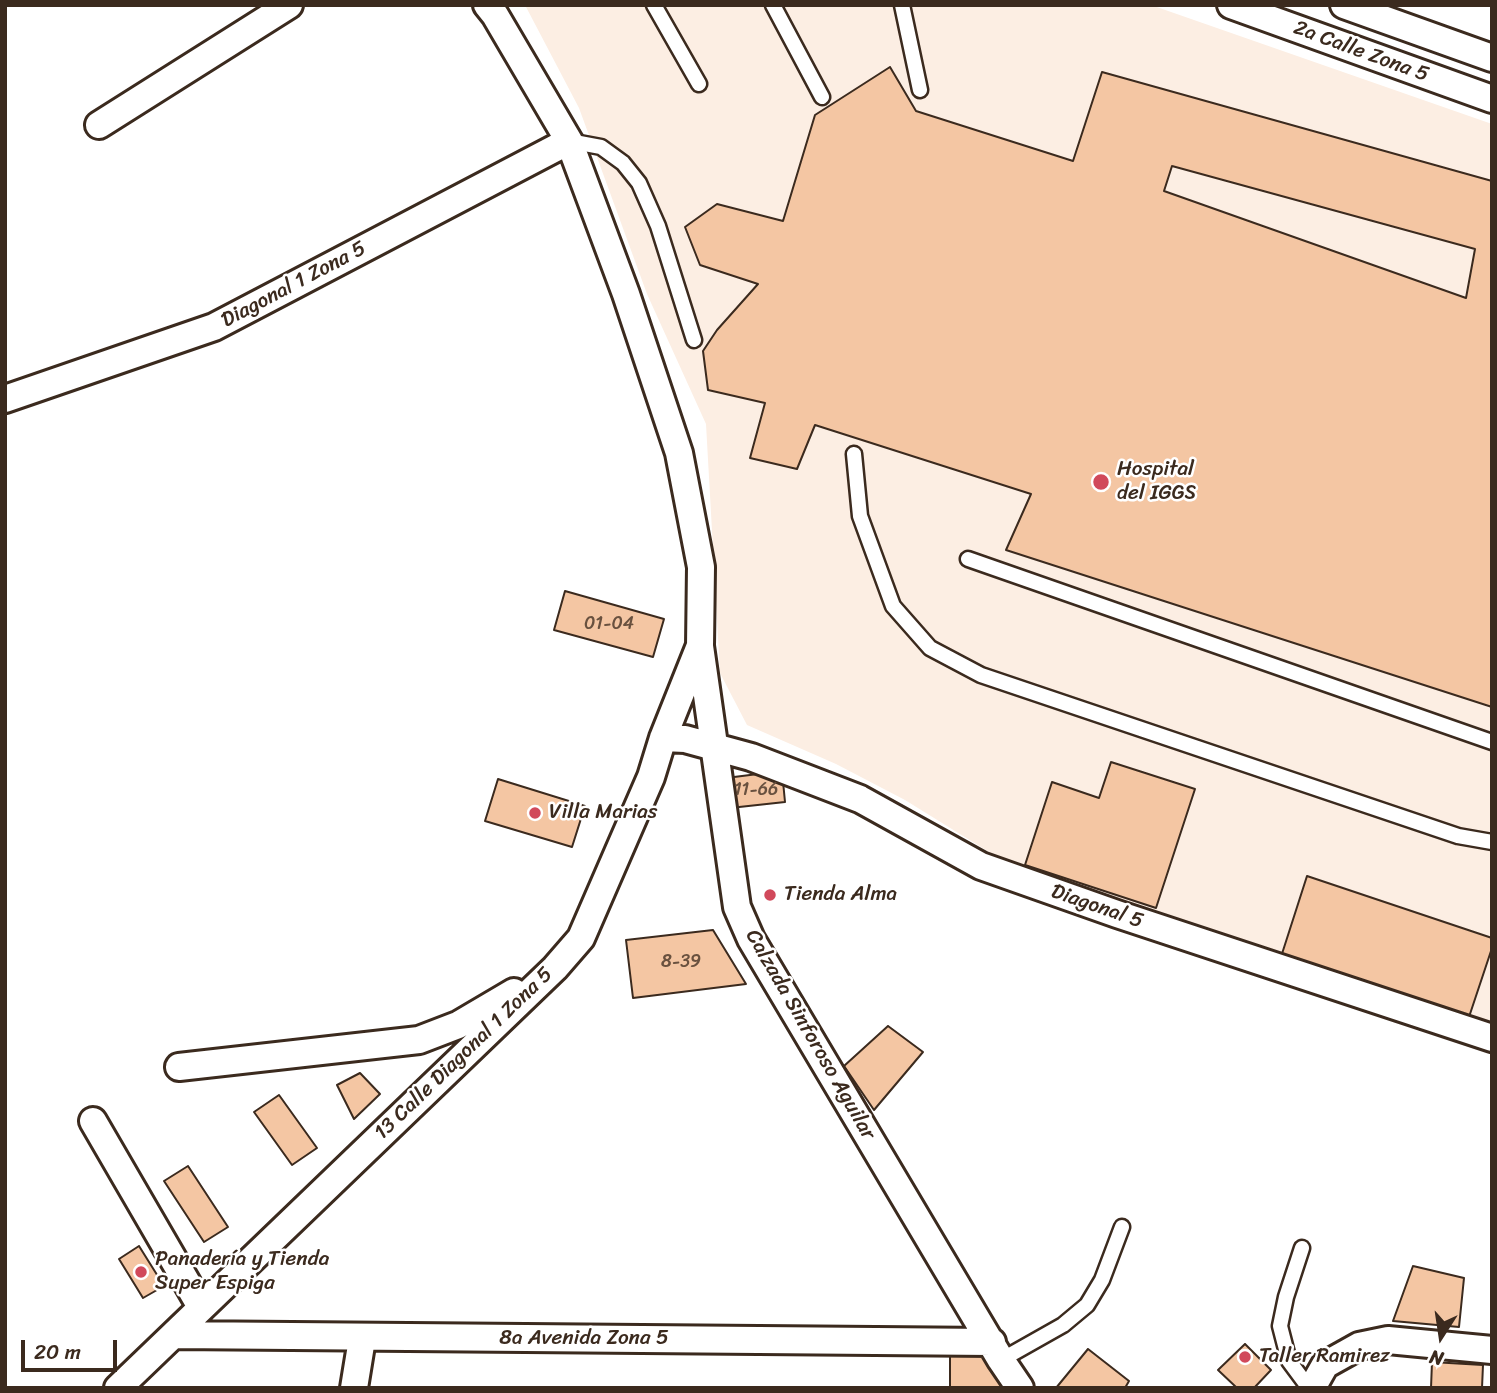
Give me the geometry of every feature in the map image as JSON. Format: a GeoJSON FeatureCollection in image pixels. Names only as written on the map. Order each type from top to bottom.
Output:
{"type":"FeatureCollection","features":[{"type":"Feature","properties":{"kind":"street"},"geometry":{"type":"LineString","coordinates":[[99,125],[289,5]]}},
{"type":"Feature","properties":{"kind":"street"},"geometry":{"type":"LineString","coordinates":[[487,5],[569,141],[626,294],[679,453],[701,567],[700,646]]}},
{"type":"Feature","properties":{"kind":"street","name":"2a Calle Zona 5"},"geometry":{"type":"LineString","coordinates":[[1231,5],[1492,99]]}},
{"type":"Feature","properties":{"kind":"street","name":"2a Calle Zona 5"},"geometry":{"type":"LineString","coordinates":[[1344,5],[1404,15],[1492,58]]}},
{"type":"Feature","properties":{"kind":"street"},"geometry":{"type":"LineString","coordinates":[[1387,61],[1404,15]]}},
{"type":"Feature","properties":{"kind":"street","name":"Diagonal 1 Zona 5"},"geometry":{"type":"LineString","coordinates":[[5,399],[214,327],[569,141]]}},
{"type":"Feature","properties":{"kind":"street","name":"13 Calle Diagonal 1 Zona 5"},"geometry":{"type":"LineString","coordinates":[[118,1388],[555,968],[581,938],[651,777],[663,738],[700,646]]}},
{"type":"Feature","properties":{"kind":"street","name":"Calzada Sinforoso Aguilar"},"geometry":{"type":"LineString","coordinates":[[700,646],[737,907],[751,939],[1020,1388]]}},
{"type":"Feature","properties":{"kind":"street","name":"Diagonal 5"},"geometry":{"type":"LineString","coordinates":[[663,738],[685,739],[751,757],[860,799],[981,866],[1116,914],[1492,1038]]}},
{"type":"Feature","properties":{"kind":"street"},"geometry":{"type":"LineString","coordinates":[[179,1067],[419,1040],[458,1025],[555,968]]}},
{"type":"Feature","properties":{"kind":"street"},"geometry":{"type":"LineString","coordinates":[[93,1121],[201,1307]]}},
{"type":"Feature","properties":{"kind":"street","name":"8a Avenida Zona 5"},"geometry":{"type":"LineString","coordinates":[[175,1335],[362,1339],[584,1338],[997,1351]]}},
{"type":"Feature","properties":{"kind":"street"},"geometry":{"type":"LineString","coordinates":[[354,1388],[362,1339]]}},
{"type":"Feature","properties":{"kind":"street"},"geometry":{"type":"LineString","coordinates":[[1311,1388],[1325,1365],[1359,1346],[1388,1340],[1492,1350]]}},
{"type":"Feature","properties":{"kind":"lane"},"geometry":{"type":"LineString","coordinates":[[654,5],[699,84]]}},
{"type":"Feature","properties":{"kind":"lane"},"geometry":{"type":"LineString","coordinates":[[773,5],[822,97]]}},
{"type":"Feature","properties":{"kind":"lane"},"geometry":{"type":"LineString","coordinates":[[902,5],[920,90]]}},
{"type":"Feature","properties":{"kind":"lane"},"geometry":{"type":"LineString","coordinates":[[569,141],[601,147],[623,163],[639,183],[658,226],[694,340]]}},
{"type":"Feature","properties":{"kind":"lane"},"geometry":{"type":"LineString","coordinates":[[854,454],[860,516],[893,606],[930,648],[981,675],[1446,832],[1492,842]]}},
{"type":"Feature","properties":{"kind":"lane"},"geometry":{"type":"LineString","coordinates":[[968,559],[1492,742]]}},
{"type":"Feature","properties":{"kind":"lane"},"geometry":{"type":"LineString","coordinates":[[997,1351],[1063,1325],[1087,1305],[1102,1280],[1122,1227]]}},
{"type":"Feature","properties":{"kind":"lane"},"geometry":{"type":"LineString","coordinates":[[1302,1248],[1280,1326],[1289,1361],[1311,1388]]}},
{"type":"Feature","properties":{"kind":"shaded area","name":"Hospital del IGGS"},"geometry":{"type":"Polygon","coordinates":[[[525,5],[1151,5],[1492,124],[1492,1034],[1018,870],[905,800],[836,764],[747,725],[720,673],[706,424],[647,294],[579,108],[525,5]]]}},
{"type":"Feature","properties":{"kind":"building"},"geometry":{"type":"Polygon","coordinates":[[[890,67],[916,111],[1073,161],[1102,72],[1492,181],[1492,707],[1006,550],[1031,494],[815,425],[797,469],[750,458],[765,403],[708,390],[703,351],[717,330],[758,284],[700,265],[685,227],[717,204],[783,221],[815,115],[890,67]],[[1172,166],[1164,191],[1466,298],[1475,249],[1172,166]]]}},
{"type":"Feature","properties":{"kind":"building"},"geometry":{"type":"Polygon","coordinates":[[[565,591],[664,619],[653,657],[554,630],[565,591]]]}},
{"type":"Feature","properties":{"kind":"building"},"geometry":{"type":"Polygon","coordinates":[[[1111,762],[1195,789],[1156,908],[1025,865],[1052,782],[1099,798],[1111,762]]]}},
{"type":"Feature","properties":{"kind":"building"},"geometry":{"type":"Polygon","coordinates":[[[782,771],[785,802],[730,808],[726,778],[782,771]]]}},
{"type":"Feature","properties":{"kind":"building","name":"Villa Marias"},"geometry":{"type":"Polygon","coordinates":[[[498,779],[585,806],[572,847],[485,821],[498,779]]]}},
{"type":"Feature","properties":{"kind":"building"},"geometry":{"type":"Polygon","coordinates":[[[1307,876],[1492,938],[1492,948],[1467,1023],[1280,960],[1307,876]]]}},
{"type":"Feature","properties":{"kind":"building"},"geometry":{"type":"Polygon","coordinates":[[[713,930],[746,984],[633,998],[626,940],[713,930]]]}},
{"type":"Feature","properties":{"kind":"building"},"geometry":{"type":"Polygon","coordinates":[[[888,1026],[923,1052],[874,1110],[844,1066],[888,1026]]]}},
{"type":"Feature","properties":{"kind":"building"},"geometry":{"type":"Polygon","coordinates":[[[360,1073],[380,1094],[354,1119],[337,1085],[360,1073]]]}},
{"type":"Feature","properties":{"kind":"building"},"geometry":{"type":"Polygon","coordinates":[[[279,1095],[317,1148],[292,1165],[254,1112],[279,1095]]]}},
{"type":"Feature","properties":{"kind":"building"},"geometry":{"type":"Polygon","coordinates":[[[188,1166],[228,1227],[204,1242],[164,1181],[188,1166]]]}},
{"type":"Feature","properties":{"kind":"building","name":"Panadería y Tienda Super Espiga"},"geometry":{"type":"Polygon","coordinates":[[[139,1246],[164,1286],[143,1298],[119,1259],[139,1246]]]}},
{"type":"Feature","properties":{"kind":"building"},"geometry":{"type":"Polygon","coordinates":[[[1413,1266],[1464,1278],[1459,1327],[1393,1321],[1413,1266]]]}},
{"type":"Feature","properties":{"kind":"building","name":"Taller Ramirez"},"geometry":{"type":"Polygon","coordinates":[[[1245,1344],[1271,1370],[1254,1388],[1237,1388],[1218,1370],[1245,1344]]]}},
{"type":"Feature","properties":{"kind":"building"},"geometry":{"type":"Polygon","coordinates":[[[1088,1349],[1129,1381],[1125,1388],[1056,1388],[1088,1349]]]}},
{"type":"Feature","properties":{"kind":"building"},"geometry":{"type":"Polygon","coordinates":[[[950,1354],[983,1355],[1003,1388],[950,1388],[950,1354]]]}},
{"type":"Feature","properties":{"kind":"building"},"geometry":{"type":"Polygon","coordinates":[[[1432,1362],[1483,1365],[1482,1388],[1431,1388],[1432,1362]]]}},
{"type":"Feature","properties":{"kind":"place","name":"Hospital del IGGS"},"geometry":{"type":"Point","coordinates":[1101,482]}},
{"type":"Feature","properties":{"kind":"place","name":"Villa Marias"},"geometry":{"type":"Point","coordinates":[535,813]}},
{"type":"Feature","properties":{"kind":"place","name":"Tienda Alma"},"geometry":{"type":"Point","coordinates":[770,895]}},
{"type":"Feature","properties":{"kind":"place","name":"Panadería y Tienda Super Espiga"},"geometry":{"type":"Point","coordinates":[141,1272]}},
{"type":"Feature","properties":{"kind":"place","name":"Taller Ramirez"},"geometry":{"type":"Point","coordinates":[1245,1357]}}]}
